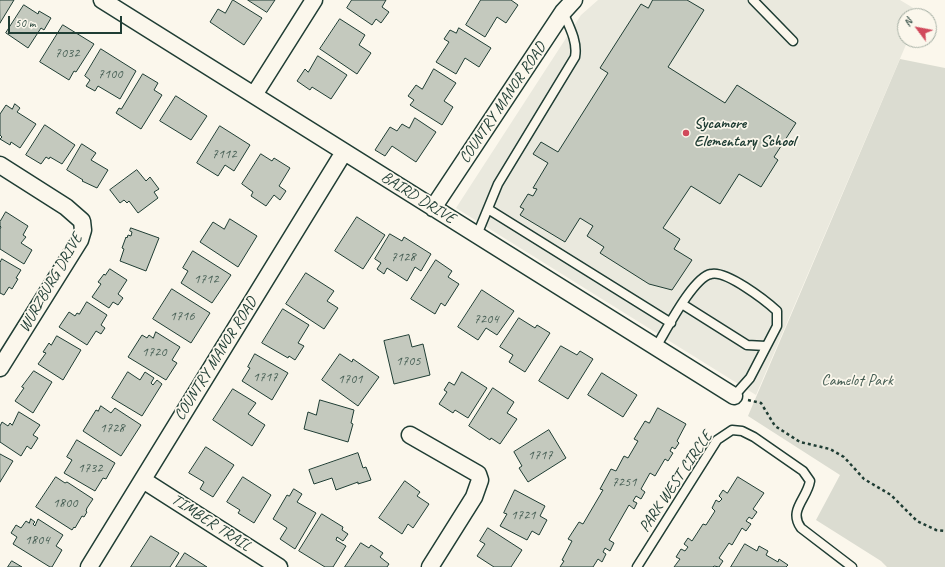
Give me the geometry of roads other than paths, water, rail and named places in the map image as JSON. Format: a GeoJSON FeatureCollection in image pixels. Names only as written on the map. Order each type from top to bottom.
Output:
{"type":"FeatureCollection","features":[{"type":"Feature","properties":{"kind":"street","name":"BAIRD DRIVE"},"geometry":{"type":"LineString","coordinates":[[102,0],[734,396]]}},
{"type":"Feature","properties":{"kind":"street"},"geometry":{"type":"LineString","coordinates":[[254,95],[314,0]]}},
{"type":"Feature","properties":{"kind":"street","name":"COUNTRY MANOR ROAD"},"geometry":{"type":"LineString","coordinates":[[433,208],[568,6]]}},
{"type":"Feature","properties":{"kind":"street","name":"COUNTRY MANOR ROAD"},"geometry":{"type":"LineString","coordinates":[[88,567],[344,152]]}},
{"type":"Feature","properties":{"kind":"street","name":"WURZBURG DRIVE"},"geometry":{"type":"LineString","coordinates":[[0,165],[66,207],[82,221],[82,230],[80,240],[0,368]]}},
{"type":"Feature","properties":{"kind":"street"},"geometry":{"type":"LineString","coordinates":[[410,435],[478,474],[480,480],[474,497],[430,567]]}},
{"type":"Feature","properties":{"kind":"street","name":"TIMBER TRAIL"},"geometry":{"type":"LineString","coordinates":[[142,480],[279,567]]}},
{"type":"Feature","properties":{"kind":"lane"},"geometry":{"type":"LineString","coordinates":[[753,0],[792,42]]}},
{"type":"Feature","properties":{"kind":"lane"},"geometry":{"type":"LineString","coordinates":[[477,235],[498,184],[576,57],[577,50],[568,6]]}},
{"type":"Feature","properties":{"kind":"lane"},"geometry":{"type":"LineString","coordinates":[[488,209],[670,323]]}},
{"type":"Feature","properties":{"kind":"lane"},"geometry":{"type":"LineString","coordinates":[[656,347],[689,292],[701,279],[711,274],[722,274],[744,286],[777,311],[777,326],[750,378],[734,396]]}},
{"type":"Feature","properties":{"kind":"lane"},"geometry":{"type":"LineString","coordinates":[[682,304],[747,346],[766,346]]}},
{"type":"Feature","properties":{"kind":"lane","name":"PARK WEST CIRCLE"},"geometry":{"type":"LineString","coordinates":[[637,567],[717,440],[732,430],[742,431],[754,437],[803,471],[810,481],[809,488],[797,509],[797,522],[801,528],[852,567]]}},
{"type":"Feature","properties":{"kind":"place","name":"Sycamore Elementary School"},"geometry":{"type":"Point","coordinates":[686,133]}},
{"type":"Feature","properties":{"kind":"park label","name":"Camelot Park"},"geometry":{"type":"Point","coordinates":[857,381]}}]}
